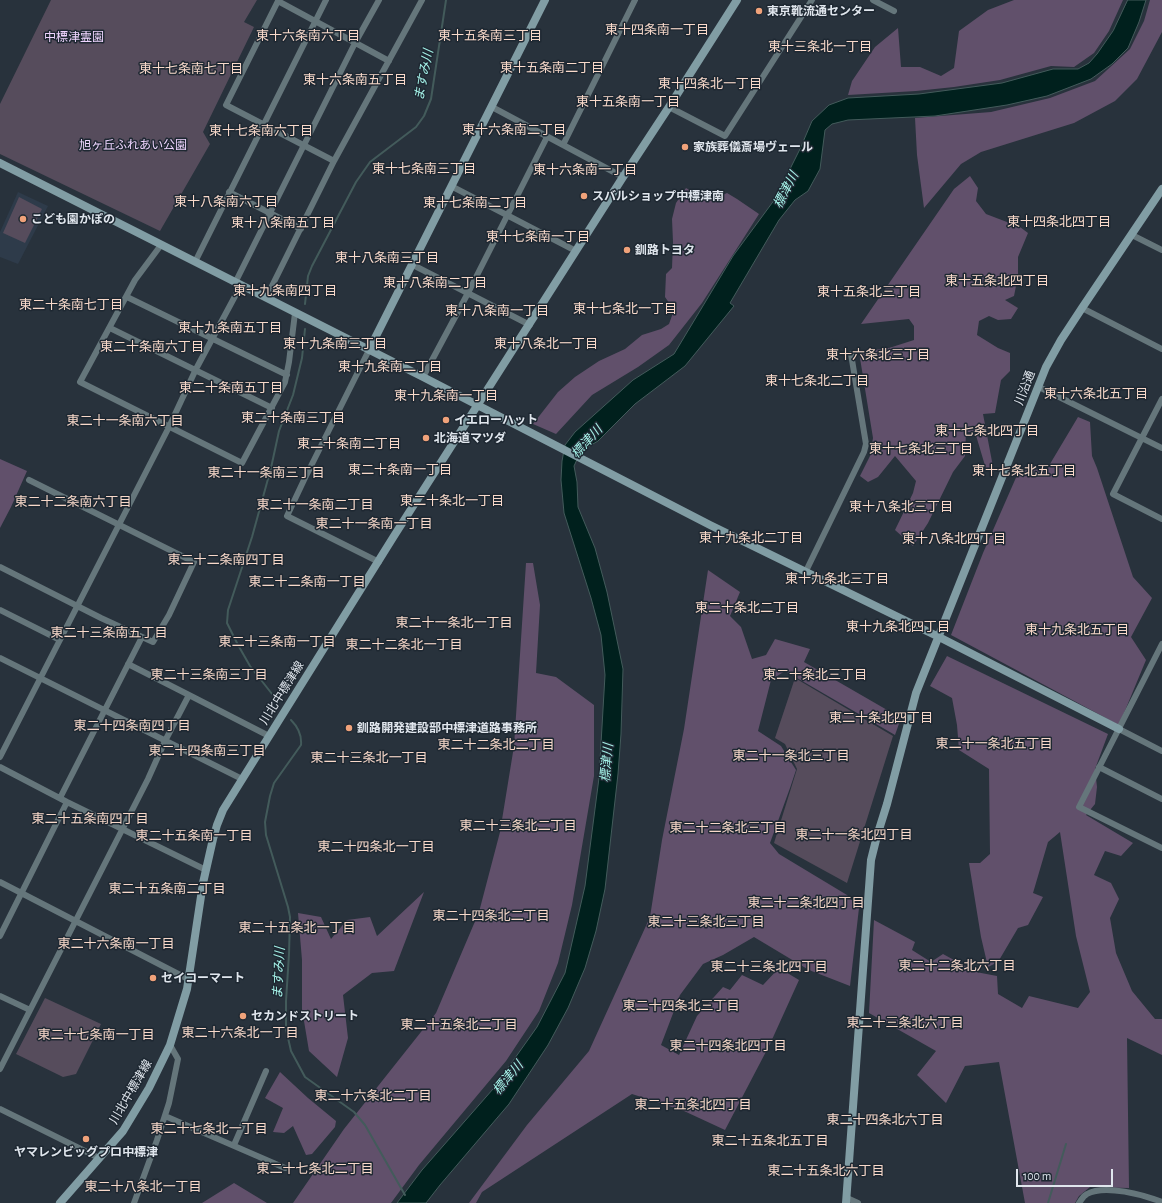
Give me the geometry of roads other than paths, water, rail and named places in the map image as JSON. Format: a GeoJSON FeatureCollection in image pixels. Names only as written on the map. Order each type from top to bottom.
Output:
{"type":"FeatureCollection","features":[{"type":"Feature","properties":{"kind":"street"},"geometry":{"type":"LineString","coordinates":[[195,262],[326,0]]}},
{"type":"Feature","properties":{"kind":"street"},"geometry":{"type":"LineString","coordinates":[[0,757],[169,427],[304,144],[355,43],[379,0]]}},
{"type":"Feature","properties":{"kind":"street"},"geometry":{"type":"LineString","coordinates":[[266,298],[334,161],[422,0]]}},
{"type":"Feature","properties":{"kind":"street"},"geometry":{"type":"LineString","coordinates":[[379,562],[287,516],[411,264],[545,0]]}},
{"type":"Feature","properties":{"kind":"street"},"geometry":{"type":"LineString","coordinates":[[563,145],[635,0]]}},
{"type":"Feature","properties":{"kind":"street","name":"川北中標津線"},"geometry":{"type":"LineString","coordinates":[[60,1203],[123,1131],[152,1084],[170,1045],[187,990],[212,840],[223,810],[394,536],[623,177],[670,107],[737,0]]}},
{"type":"Feature","properties":{"kind":"street"},"geometry":{"type":"LineString","coordinates":[[670,107],[725,136],[812,0]]}},
{"type":"Feature","properties":{"kind":"street"},"geometry":{"type":"LineString","coordinates":[[874,0],[894,11]]}},
{"type":"Feature","properties":{"kind":"street"},"geometry":{"type":"LineString","coordinates":[[334,161],[304,144],[226,105],[278,1],[389,61]]}},
{"type":"Feature","properties":{"kind":"street"},"geometry":{"type":"LineString","coordinates":[[492,107],[623,177]]}},
{"type":"Feature","properties":{"kind":"street"},"geometry":{"type":"LineString","coordinates":[[423,377],[468,294],[547,137]]}},
{"type":"Feature","properties":{"kind":"street"},"geometry":{"type":"LineString","coordinates":[[0,163],[423,377],[710,525],[939,637],[1162,751]]}},
{"type":"Feature","properties":{"kind":"street"},"geometry":{"type":"LineString","coordinates":[[451,186],[507,214],[576,252]]}},
{"type":"Feature","properties":{"kind":"street","name":"川沿通"},"geometry":{"type":"LineString","coordinates":[[846,1200],[871,860],[916,693],[1052,354],[1162,189]]}},
{"type":"Feature","properties":{"kind":"street"},"geometry":{"type":"LineString","coordinates":[[229,192],[301,229]]}},
{"type":"Feature","properties":{"kind":"street"},"geometry":{"type":"LineString","coordinates":[[1132,235],[1162,250]]}},
{"type":"Feature","properties":{"kind":"street"},"geometry":{"type":"LineString","coordinates":[[161,245],[135,280],[80,382],[242,463],[285,382],[295,313]]}},
{"type":"Feature","properties":{"kind":"street"},"geometry":{"type":"LineString","coordinates":[[411,264],[530,325]]}},
{"type":"Feature","properties":{"kind":"street"},"geometry":{"type":"LineString","coordinates":[[127,297],[287,375]]}},
{"type":"Feature","properties":{"kind":"street"},"geometry":{"type":"LineString","coordinates":[[1082,308],[1162,348]]}},
{"type":"Feature","properties":{"kind":"street"},"geometry":{"type":"LineString","coordinates":[[110,328],[272,408]]}},
{"type":"Feature","properties":{"kind":"street"},"geometry":{"type":"LineString","coordinates":[[806,571],[864,452],[866,444],[851,354]]}},
{"type":"Feature","properties":{"kind":"street"},"geometry":{"type":"LineString","coordinates":[[1039,387],[1162,448]]}},
{"type":"Feature","properties":{"kind":"street"},"geometry":{"type":"LineString","coordinates":[[1162,399],[1113,494],[1162,519]]}},
{"type":"Feature","properties":{"kind":"street"},"geometry":{"type":"LineString","coordinates":[[0,567],[78,605],[101,618],[153,642],[169,615],[194,562],[29,480]]}},
{"type":"Feature","properties":{"kind":"street"},"geometry":{"type":"LineString","coordinates":[[0,610],[60,640]]}},
{"type":"Feature","properties":{"kind":"street"},"geometry":{"type":"LineString","coordinates":[[60,798],[142,637]]}},
{"type":"Feature","properties":{"kind":"street"},"geometry":{"type":"LineString","coordinates":[[1162,644],[1079,807],[1162,848]]}},
{"type":"Feature","properties":{"kind":"street"},"geometry":{"type":"LineString","coordinates":[[0,658],[242,779]]}},
{"type":"Feature","properties":{"kind":"street"},"geometry":{"type":"LineString","coordinates":[[128,664],[269,736]]}},
{"type":"Feature","properties":{"kind":"street"},"geometry":{"type":"LineString","coordinates":[[0,1069],[189,696]]}},
{"type":"Feature","properties":{"kind":"street"},"geometry":{"type":"LineString","coordinates":[[0,767],[67,802],[206,870]]}},
{"type":"Feature","properties":{"kind":"street"},"geometry":{"type":"LineString","coordinates":[[1099,767],[1162,799]]}},
{"type":"Feature","properties":{"kind":"street"},"geometry":{"type":"LineString","coordinates":[[0,936],[67,802]]}},
{"type":"Feature","properties":{"kind":"street"},"geometry":{"type":"LineString","coordinates":[[0,882],[188,979]]}},
{"type":"Feature","properties":{"kind":"street"},"geometry":{"type":"LineString","coordinates":[[0,996],[30,1010]]}},
{"type":"Feature","properties":{"kind":"street"},"geometry":{"type":"LineString","coordinates":[[134,1203],[158,1140],[165,1116],[178,1058],[170,1045]]}},
{"type":"Feature","properties":{"kind":"street"},"geometry":{"type":"LineString","coordinates":[[234,1145],[266,1071]]}},
{"type":"Feature","properties":{"kind":"street"},"geometry":{"type":"LineString","coordinates":[[0,1109],[99,1158]]}},
{"type":"Feature","properties":{"kind":"street"},"geometry":{"type":"LineString","coordinates":[[165,1116],[285,1168]]}},
{"type":"Feature","properties":{"kind":"street"},"geometry":{"type":"LineString","coordinates":[[1079,1203],[1084,1196],[1093,1191],[1105,1190],[1116,1190],[1147,1196],[1162,1202]]}},
{"type":"Feature","properties":{"kind":"street"},"geometry":{"type":"LineString","coordinates":[[846,1200],[858,1203]]}},
{"type":"Feature","properties":{"kind":"water","name":"標津川"},"geometry":{"type":"Polygon","coordinates":[[[1128,0],[1146,0],[1128,48],[1112,64],[1091,79],[1047,96],[1007,105],[935,116],[848,120],[832,124],[825,130],[820,169],[808,191],[795,200],[779,220],[730,303],[734,306],[685,366],[635,404],[598,441],[581,451],[574,466],[577,482],[578,507],[595,548],[607,592],[623,669],[618,774],[605,889],[596,931],[585,968],[568,1008],[548,1045],[509,1104],[426,1203],[397,1203],[422,1170],[493,1089],[537,1027],[565,973],[585,886],[599,778],[605,675],[601,635],[564,513],[561,480],[565,445],[575,432],[633,380],[674,354],[733,256],[775,199],[812,121],[829,105],[848,98],[919,94],[1002,83],[1053,69],[1078,69],[1089,63],[1097,54],[1113,31],[1128,0]]]}},
{"type":"Feature","properties":{"kind":"waterway","name":"ますみ川"},"geometry":{"type":"LineString","coordinates":[[305,304],[308,276],[312,266],[356,182],[370,162],[416,127],[424,116],[431,99],[446,0]]}},
{"type":"Feature","properties":{"kind":"waterway","name":"ますみ川"},"geometry":{"type":"LineString","coordinates":[[276,699],[250,666],[238,645],[227,623],[228,610],[252,537],[271,468],[279,431],[293,395],[302,358],[305,329]]}},
{"type":"Feature","properties":{"kind":"waterway","name":"ますみ川"},"geometry":{"type":"LineString","coordinates":[[291,720],[299,731],[301,745],[274,783],[265,822],[266,835],[290,917],[286,1029],[291,1051],[305,1077],[354,1112],[365,1125],[405,1195]]}},
{"type":"Feature","properties":{"kind":"waterway"},"geometry":{"type":"LineString","coordinates":[[1048,1203],[1066,1144]]}},
{"type":"Feature","properties":{"kind":"place","name":"東京靴流通センター"},"geometry":{"type":"Point","coordinates":[759,11]}},
{"type":"Feature","properties":{"kind":"place","name":"家族葬儀斎場ヴェール"},"geometry":{"type":"Point","coordinates":[685,147]}},
{"type":"Feature","properties":{"kind":"place","name":"スバルショップ中標津南"},"geometry":{"type":"Point","coordinates":[584,196]}},
{"type":"Feature","properties":{"kind":"place","name":"こども園かぽの"},"geometry":{"type":"Point","coordinates":[23,219]}},
{"type":"Feature","properties":{"kind":"place","name":"釧路トヨタ"},"geometry":{"type":"Point","coordinates":[627,250]}},
{"type":"Feature","properties":{"kind":"place","name":"イエローハット"},"geometry":{"type":"Point","coordinates":[446,420]}},
{"type":"Feature","properties":{"kind":"place","name":"北海道マツダ"},"geometry":{"type":"Point","coordinates":[426,438]}},
{"type":"Feature","properties":{"kind":"place","name":"釧路開発建設部中標津道路事務所"},"geometry":{"type":"Point","coordinates":[349,728]}},
{"type":"Feature","properties":{"kind":"place","name":"セイコーマート"},"geometry":{"type":"Point","coordinates":[153,978]}},
{"type":"Feature","properties":{"kind":"place","name":"セカンドストリート"},"geometry":{"type":"Point","coordinates":[243,1016]}},
{"type":"Feature","properties":{"kind":"place","name":"ヤマレンビッグプロ中標津"},"geometry":{"type":"Point","coordinates":[86,1139]}},
{"type":"Feature","properties":{"kind":"district","name":"東十四条南一丁目"},"geometry":{"type":"Point","coordinates":[657,30]}},
{"type":"Feature","properties":{"kind":"district","name":"東十六条南六丁目"},"geometry":{"type":"Point","coordinates":[308,36]}},
{"type":"Feature","properties":{"kind":"district","name":"東十五条南三丁目"},"geometry":{"type":"Point","coordinates":[490,36]}},
{"type":"Feature","properties":{"kind":"district","name":"東十三条北一丁目"},"geometry":{"type":"Point","coordinates":[820,47]}},
{"type":"Feature","properties":{"kind":"district","name":"東十五条南二丁目"},"geometry":{"type":"Point","coordinates":[552,68]}},
{"type":"Feature","properties":{"kind":"district","name":"東十七条南七丁目"},"geometry":{"type":"Point","coordinates":[191,69]}},
{"type":"Feature","properties":{"kind":"district","name":"東十六条南五丁目"},"geometry":{"type":"Point","coordinates":[355,80]}},
{"type":"Feature","properties":{"kind":"district","name":"東十四条北一丁目"},"geometry":{"type":"Point","coordinates":[710,84]}},
{"type":"Feature","properties":{"kind":"district","name":"東十五条南一丁目"},"geometry":{"type":"Point","coordinates":[628,102]}},
{"type":"Feature","properties":{"kind":"district","name":"東十六条南二丁目"},"geometry":{"type":"Point","coordinates":[514,130]}},
{"type":"Feature","properties":{"kind":"district","name":"東十七条南六丁目"},"geometry":{"type":"Point","coordinates":[261,131]}},
{"type":"Feature","properties":{"kind":"district","name":"東十七条南三丁目"},"geometry":{"type":"Point","coordinates":[424,169]}},
{"type":"Feature","properties":{"kind":"district","name":"東十六条南一丁目"},"geometry":{"type":"Point","coordinates":[585,170]}},
{"type":"Feature","properties":{"kind":"district","name":"東十八条南六丁目"},"geometry":{"type":"Point","coordinates":[226,202]}},
{"type":"Feature","properties":{"kind":"district","name":"東十七条南二丁目"},"geometry":{"type":"Point","coordinates":[475,203]}},
{"type":"Feature","properties":{"kind":"district","name":"東十四条北四丁目"},"geometry":{"type":"Point","coordinates":[1059,222]}},
{"type":"Feature","properties":{"kind":"district","name":"東十八条南五丁目"},"geometry":{"type":"Point","coordinates":[283,223]}},
{"type":"Feature","properties":{"kind":"district","name":"東十七条南一丁目"},"geometry":{"type":"Point","coordinates":[538,237]}},
{"type":"Feature","properties":{"kind":"district","name":"東十八条南三丁目"},"geometry":{"type":"Point","coordinates":[387,258]}},
{"type":"Feature","properties":{"kind":"district","name":"東十五条北四丁目"},"geometry":{"type":"Point","coordinates":[997,281]}},
{"type":"Feature","properties":{"kind":"district","name":"東十八条南二丁目"},"geometry":{"type":"Point","coordinates":[435,283]}},
{"type":"Feature","properties":{"kind":"district","name":"東十九条南四丁目"},"geometry":{"type":"Point","coordinates":[285,291]}},
{"type":"Feature","properties":{"kind":"district","name":"東十五条北三丁目"},"geometry":{"type":"Point","coordinates":[869,292]}},
{"type":"Feature","properties":{"kind":"district","name":"東二十条南七丁目"},"geometry":{"type":"Point","coordinates":[71,305]}},
{"type":"Feature","properties":{"kind":"district","name":"東十七条北一丁目"},"geometry":{"type":"Point","coordinates":[625,309]}},
{"type":"Feature","properties":{"kind":"district","name":"東十八条南一丁目"},"geometry":{"type":"Point","coordinates":[497,311]}},
{"type":"Feature","properties":{"kind":"district","name":"東十九条南五丁目"},"geometry":{"type":"Point","coordinates":[230,328]}},
{"type":"Feature","properties":{"kind":"district","name":"東十九条南三丁目"},"geometry":{"type":"Point","coordinates":[335,344]}},
{"type":"Feature","properties":{"kind":"district","name":"東十八条北一丁目"},"geometry":{"type":"Point","coordinates":[546,344]}},
{"type":"Feature","properties":{"kind":"district","name":"東二十条南六丁目"},"geometry":{"type":"Point","coordinates":[152,347]}},
{"type":"Feature","properties":{"kind":"district","name":"東十六条北三丁目"},"geometry":{"type":"Point","coordinates":[878,355]}},
{"type":"Feature","properties":{"kind":"district","name":"東十九条南二丁目"},"geometry":{"type":"Point","coordinates":[390,367]}},
{"type":"Feature","properties":{"kind":"district","name":"東十七条北二丁目"},"geometry":{"type":"Point","coordinates":[817,381]}},
{"type":"Feature","properties":{"kind":"district","name":"東二十条南五丁目"},"geometry":{"type":"Point","coordinates":[231,388]}},
{"type":"Feature","properties":{"kind":"district","name":"東十六条北五丁目"},"geometry":{"type":"Point","coordinates":[1096,394]}},
{"type":"Feature","properties":{"kind":"district","name":"東十九条南一丁目"},"geometry":{"type":"Point","coordinates":[446,396]}},
{"type":"Feature","properties":{"kind":"district","name":"東二十条南三丁目"},"geometry":{"type":"Point","coordinates":[293,418]}},
{"type":"Feature","properties":{"kind":"district","name":"東二十一条南六丁目"},"geometry":{"type":"Point","coordinates":[125,421]}},
{"type":"Feature","properties":{"kind":"district","name":"東十七条北四丁目"},"geometry":{"type":"Point","coordinates":[987,431]}},
{"type":"Feature","properties":{"kind":"district","name":"東二十条南二丁目"},"geometry":{"type":"Point","coordinates":[349,444]}},
{"type":"Feature","properties":{"kind":"district","name":"東十七条北三丁目"},"geometry":{"type":"Point","coordinates":[921,449]}},
{"type":"Feature","properties":{"kind":"district","name":"東二十条南一丁目"},"geometry":{"type":"Point","coordinates":[400,470]}},
{"type":"Feature","properties":{"kind":"district","name":"東十七条北五丁目"},"geometry":{"type":"Point","coordinates":[1024,471]}},
{"type":"Feature","properties":{"kind":"district","name":"東二十一条南三丁目"},"geometry":{"type":"Point","coordinates":[266,473]}},
{"type":"Feature","properties":{"kind":"district","name":"東二十条北一丁目"},"geometry":{"type":"Point","coordinates":[452,501]}},
{"type":"Feature","properties":{"kind":"district","name":"東二十二条南六丁目"},"geometry":{"type":"Point","coordinates":[73,502]}},
{"type":"Feature","properties":{"kind":"district","name":"東二十一条南二丁目"},"geometry":{"type":"Point","coordinates":[315,505]}},
{"type":"Feature","properties":{"kind":"district","name":"東十八条北三丁目"},"geometry":{"type":"Point","coordinates":[901,507]}},
{"type":"Feature","properties":{"kind":"district","name":"東二十一条南一丁目"},"geometry":{"type":"Point","coordinates":[374,524]}},
{"type":"Feature","properties":{"kind":"district","name":"東十九条北二丁目"},"geometry":{"type":"Point","coordinates":[751,538]}},
{"type":"Feature","properties":{"kind":"district","name":"東十八条北四丁目"},"geometry":{"type":"Point","coordinates":[954,539]}},
{"type":"Feature","properties":{"kind":"district","name":"東二十二条南四丁目"},"geometry":{"type":"Point","coordinates":[226,560]}},
{"type":"Feature","properties":{"kind":"district","name":"東十九条北三丁目"},"geometry":{"type":"Point","coordinates":[837,579]}},
{"type":"Feature","properties":{"kind":"district","name":"東二十二条南一丁目"},"geometry":{"type":"Point","coordinates":[307,582]}},
{"type":"Feature","properties":{"kind":"district","name":"東二十条北二丁目"},"geometry":{"type":"Point","coordinates":[747,608]}},
{"type":"Feature","properties":{"kind":"district","name":"東二十一条北一丁目"},"geometry":{"type":"Point","coordinates":[454,623]}},
{"type":"Feature","properties":{"kind":"district","name":"東十九条北四丁目"},"geometry":{"type":"Point","coordinates":[898,627]}},
{"type":"Feature","properties":{"kind":"district","name":"東十九条北五丁目"},"geometry":{"type":"Point","coordinates":[1077,630]}},
{"type":"Feature","properties":{"kind":"district","name":"東二十三条南五丁目"},"geometry":{"type":"Point","coordinates":[109,633]}},
{"type":"Feature","properties":{"kind":"district","name":"東二十三条南一丁目"},"geometry":{"type":"Point","coordinates":[277,642]}},
{"type":"Feature","properties":{"kind":"district","name":"東二十二条北一丁目"},"geometry":{"type":"Point","coordinates":[404,645]}},
{"type":"Feature","properties":{"kind":"district","name":"東二十三条南三丁目"},"geometry":{"type":"Point","coordinates":[209,675]}},
{"type":"Feature","properties":{"kind":"district","name":"東二十条北三丁目"},"geometry":{"type":"Point","coordinates":[815,675]}},
{"type":"Feature","properties":{"kind":"district","name":"東二十条北四丁目"},"geometry":{"type":"Point","coordinates":[881,718]}},
{"type":"Feature","properties":{"kind":"district","name":"東二十四条南四丁目"},"geometry":{"type":"Point","coordinates":[132,726]}},
{"type":"Feature","properties":{"kind":"district","name":"東二十一条北五丁目"},"geometry":{"type":"Point","coordinates":[994,744]}},
{"type":"Feature","properties":{"kind":"district","name":"東二十二条北二丁目"},"geometry":{"type":"Point","coordinates":[496,745]}},
{"type":"Feature","properties":{"kind":"district","name":"東二十四条南三丁目"},"geometry":{"type":"Point","coordinates":[207,751]}},
{"type":"Feature","properties":{"kind":"district","name":"東二十一条北三丁目"},"geometry":{"type":"Point","coordinates":[791,756]}},
{"type":"Feature","properties":{"kind":"district","name":"東二十三条北一丁目"},"geometry":{"type":"Point","coordinates":[369,758]}},
{"type":"Feature","properties":{"kind":"district","name":"東二十五条南四丁目"},"geometry":{"type":"Point","coordinates":[90,819]}},
{"type":"Feature","properties":{"kind":"district","name":"東二十三条北二丁目"},"geometry":{"type":"Point","coordinates":[518,826]}},
{"type":"Feature","properties":{"kind":"district","name":"東二十二条北三丁目"},"geometry":{"type":"Point","coordinates":[728,828]}},
{"type":"Feature","properties":{"kind":"district","name":"東二十一条北四丁目"},"geometry":{"type":"Point","coordinates":[854,835]}},
{"type":"Feature","properties":{"kind":"district","name":"東二十五条南一丁目"},"geometry":{"type":"Point","coordinates":[194,836]}},
{"type":"Feature","properties":{"kind":"district","name":"東二十四条北一丁目"},"geometry":{"type":"Point","coordinates":[376,847]}},
{"type":"Feature","properties":{"kind":"district","name":"東二十五条南二丁目"},"geometry":{"type":"Point","coordinates":[167,889]}},
{"type":"Feature","properties":{"kind":"district","name":"東二十二条北四丁目"},"geometry":{"type":"Point","coordinates":[806,903]}},
{"type":"Feature","properties":{"kind":"district","name":"東二十四条北二丁目"},"geometry":{"type":"Point","coordinates":[491,916]}},
{"type":"Feature","properties":{"kind":"district","name":"東二十三条北三丁目"},"geometry":{"type":"Point","coordinates":[706,922]}},
{"type":"Feature","properties":{"kind":"district","name":"東二十五条北一丁目"},"geometry":{"type":"Point","coordinates":[297,928]}},
{"type":"Feature","properties":{"kind":"district","name":"東二十六条南一丁目"},"geometry":{"type":"Point","coordinates":[116,944]}},
{"type":"Feature","properties":{"kind":"district","name":"東二十二条北六丁目"},"geometry":{"type":"Point","coordinates":[957,966]}},
{"type":"Feature","properties":{"kind":"district","name":"東二十三条北四丁目"},"geometry":{"type":"Point","coordinates":[769,967]}},
{"type":"Feature","properties":{"kind":"district","name":"東二十四条北三丁目"},"geometry":{"type":"Point","coordinates":[681,1006]}},
{"type":"Feature","properties":{"kind":"district","name":"東二十三条北六丁目"},"geometry":{"type":"Point","coordinates":[905,1023]}},
{"type":"Feature","properties":{"kind":"district","name":"東二十五条北二丁目"},"geometry":{"type":"Point","coordinates":[459,1025]}},
{"type":"Feature","properties":{"kind":"district","name":"東二十六条北一丁目"},"geometry":{"type":"Point","coordinates":[240,1033]}},
{"type":"Feature","properties":{"kind":"district","name":"東二十七条南一丁目"},"geometry":{"type":"Point","coordinates":[96,1035]}},
{"type":"Feature","properties":{"kind":"district","name":"東二十四条北四丁目"},"geometry":{"type":"Point","coordinates":[728,1046]}},
{"type":"Feature","properties":{"kind":"district","name":"東二十六条北二丁目"},"geometry":{"type":"Point","coordinates":[373,1096]}},
{"type":"Feature","properties":{"kind":"district","name":"東二十五条北四丁目"},"geometry":{"type":"Point","coordinates":[693,1105]}},
{"type":"Feature","properties":{"kind":"district","name":"東二十四条北六丁目"},"geometry":{"type":"Point","coordinates":[885,1120]}},
{"type":"Feature","properties":{"kind":"district","name":"東二十七条北一丁目"},"geometry":{"type":"Point","coordinates":[209,1129]}},
{"type":"Feature","properties":{"kind":"district","name":"東二十五条北五丁目"},"geometry":{"type":"Point","coordinates":[770,1141]}},
{"type":"Feature","properties":{"kind":"district","name":"東二十七条北二丁目"},"geometry":{"type":"Point","coordinates":[315,1169]}},
{"type":"Feature","properties":{"kind":"district","name":"東二十五条北六丁目"},"geometry":{"type":"Point","coordinates":[826,1171]}},
{"type":"Feature","properties":{"kind":"district","name":"東二十八条北一丁目"},"geometry":{"type":"Point","coordinates":[143,1187]}},
{"type":"Feature","properties":{"kind":"park label","name":"中標津霊園"},"geometry":{"type":"Point","coordinates":[74,37]}},
{"type":"Feature","properties":{"kind":"park label","name":"旭ヶ丘ふれあい公園"},"geometry":{"type":"Point","coordinates":[133,145]}}]}
